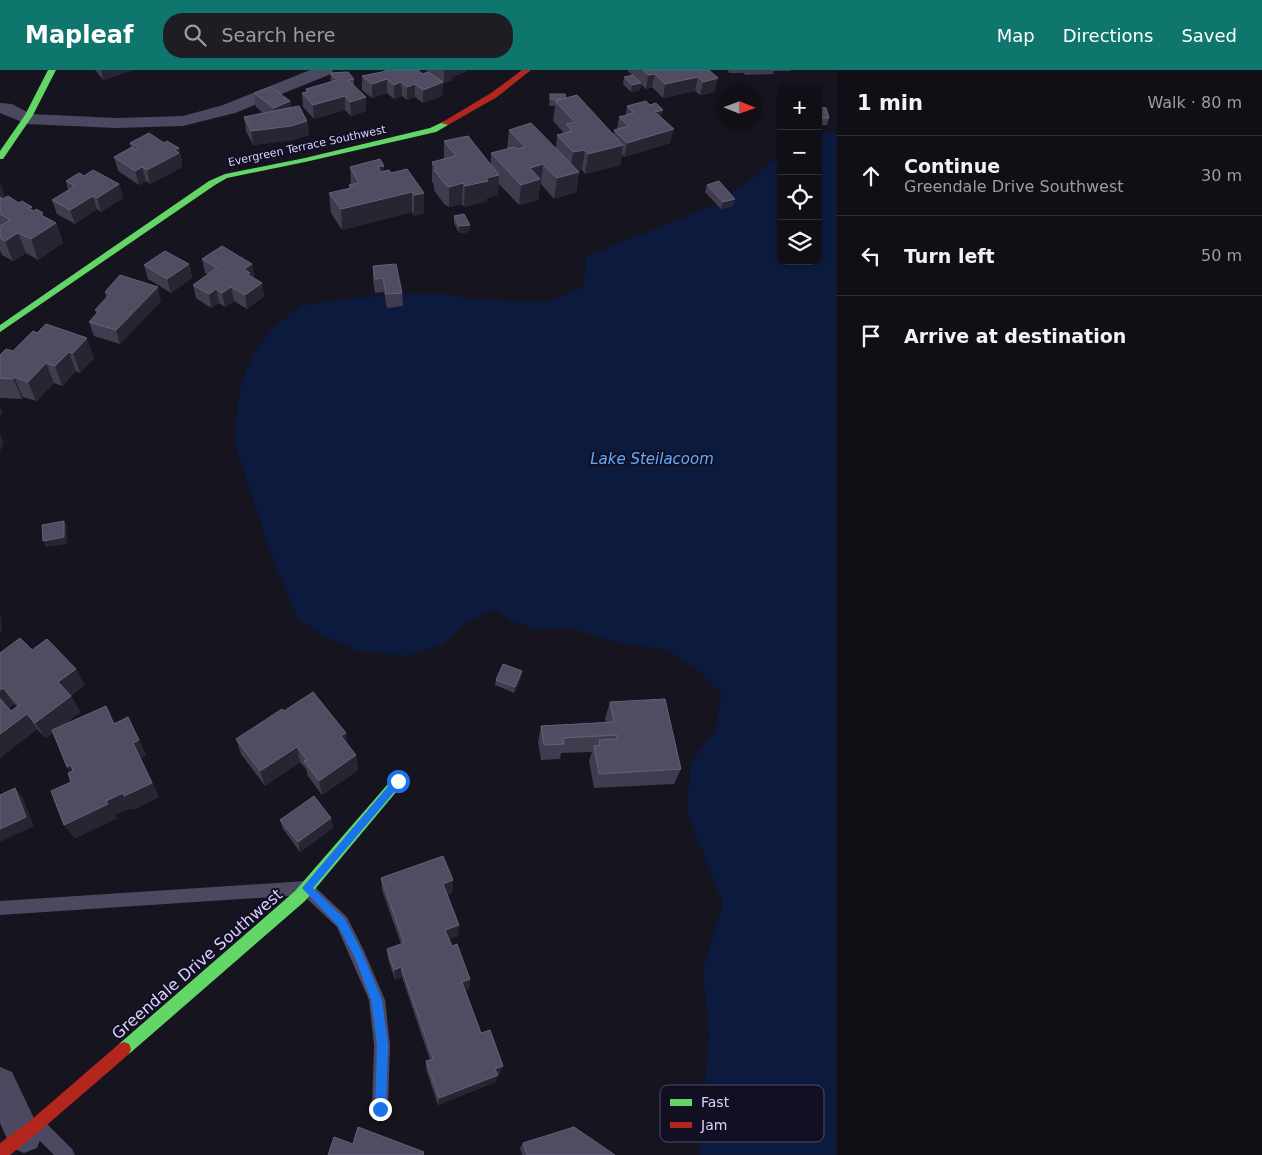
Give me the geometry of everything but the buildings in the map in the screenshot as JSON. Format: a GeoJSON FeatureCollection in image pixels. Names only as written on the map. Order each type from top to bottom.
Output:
{"type":"FeatureCollection","features":[{"type":"Feature","properties":{"kind":"street"},"geometry":{"type":"LineString","coordinates":[[0,157],[13,141],[52,70]]}},
{"type":"Feature","properties":{"kind":"street"},"geometry":{"type":"LineString","coordinates":[[0,108],[6,108],[26,119],[116,123],[183,121],[229,109],[325,70]]}},
{"type":"Feature","properties":{"kind":"street","name":"Evergreen Terrace Southwest"},"geometry":{"type":"LineString","coordinates":[[0,329],[212,183],[225,176],[305,160],[433,130],[494,95],[527,70]]}},
{"type":"Feature","properties":{"kind":"street","name":"Greendale Drive Southwest"},"geometry":{"type":"LineString","coordinates":[[20,1138],[292,903],[398,781]]}},
{"type":"Feature","properties":{"kind":"street"},"geometry":{"type":"LineString","coordinates":[[0,1084],[20,1138]]}},
{"type":"Feature","properties":{"kind":"lane"},"geometry":{"type":"LineString","coordinates":[[2,911],[306,888],[342,922],[359,956],[376,1000],[382,1045],[380,1109]]}},
{"type":"Feature","properties":{"kind":"lane"},"geometry":{"type":"LineString","coordinates":[[20,1138],[66,1155]]}},
{"type":"Feature","properties":{"kind":"water","name":"Lake Steilacoom"},"geometry":{"type":"Polygon","coordinates":[[[837,132],[837,1155],[700,1155],[701,1142],[824,1142],[824,1085],[705,1085],[709,1035],[703,969],[723,904],[688,815],[688,792],[692,760],[716,729],[721,694],[698,670],[665,649],[632,646],[568,627],[539,631],[512,621],[496,610],[467,621],[443,645],[405,656],[359,651],[325,637],[297,618],[271,554],[234,442],[240,387],[252,356],[274,326],[302,305],[397,294],[445,294],[480,300],[549,302],[583,286],[587,256],[712,206],[741,187],[777,157],[777,265],[822,265],[822,133],[837,132]]]}},
{"type":"Feature","properties":{"kind":"traffic: fast"},"geometry":{"type":"LineString","coordinates":[[0,157],[29,115],[52,70]]}},
{"type":"Feature","properties":{"kind":"traffic: fast"},"geometry":{"type":"LineString","coordinates":[[0,329],[212,183],[225,176],[305,160],[433,130],[445,123]]}},
{"type":"Feature","properties":{"kind":"traffic: fast"},"geometry":{"type":"LineString","coordinates":[[124,1049],[300,896],[398,781]]}},
{"type":"Feature","properties":{"kind":"traffic: jam"},"geometry":{"type":"LineString","coordinates":[[445,123],[494,95],[527,70]]}},
{"type":"Feature","properties":{"kind":"traffic: jam"},"geometry":{"type":"LineString","coordinates":[[0,1153],[36,1125],[124,1049]]}},
{"type":"Feature","properties":{"kind":"route"},"geometry":{"type":"LineString","coordinates":[[380,1109],[382,1045],[376,1000],[359,956],[342,922],[306,888],[398,781]]}}]}
